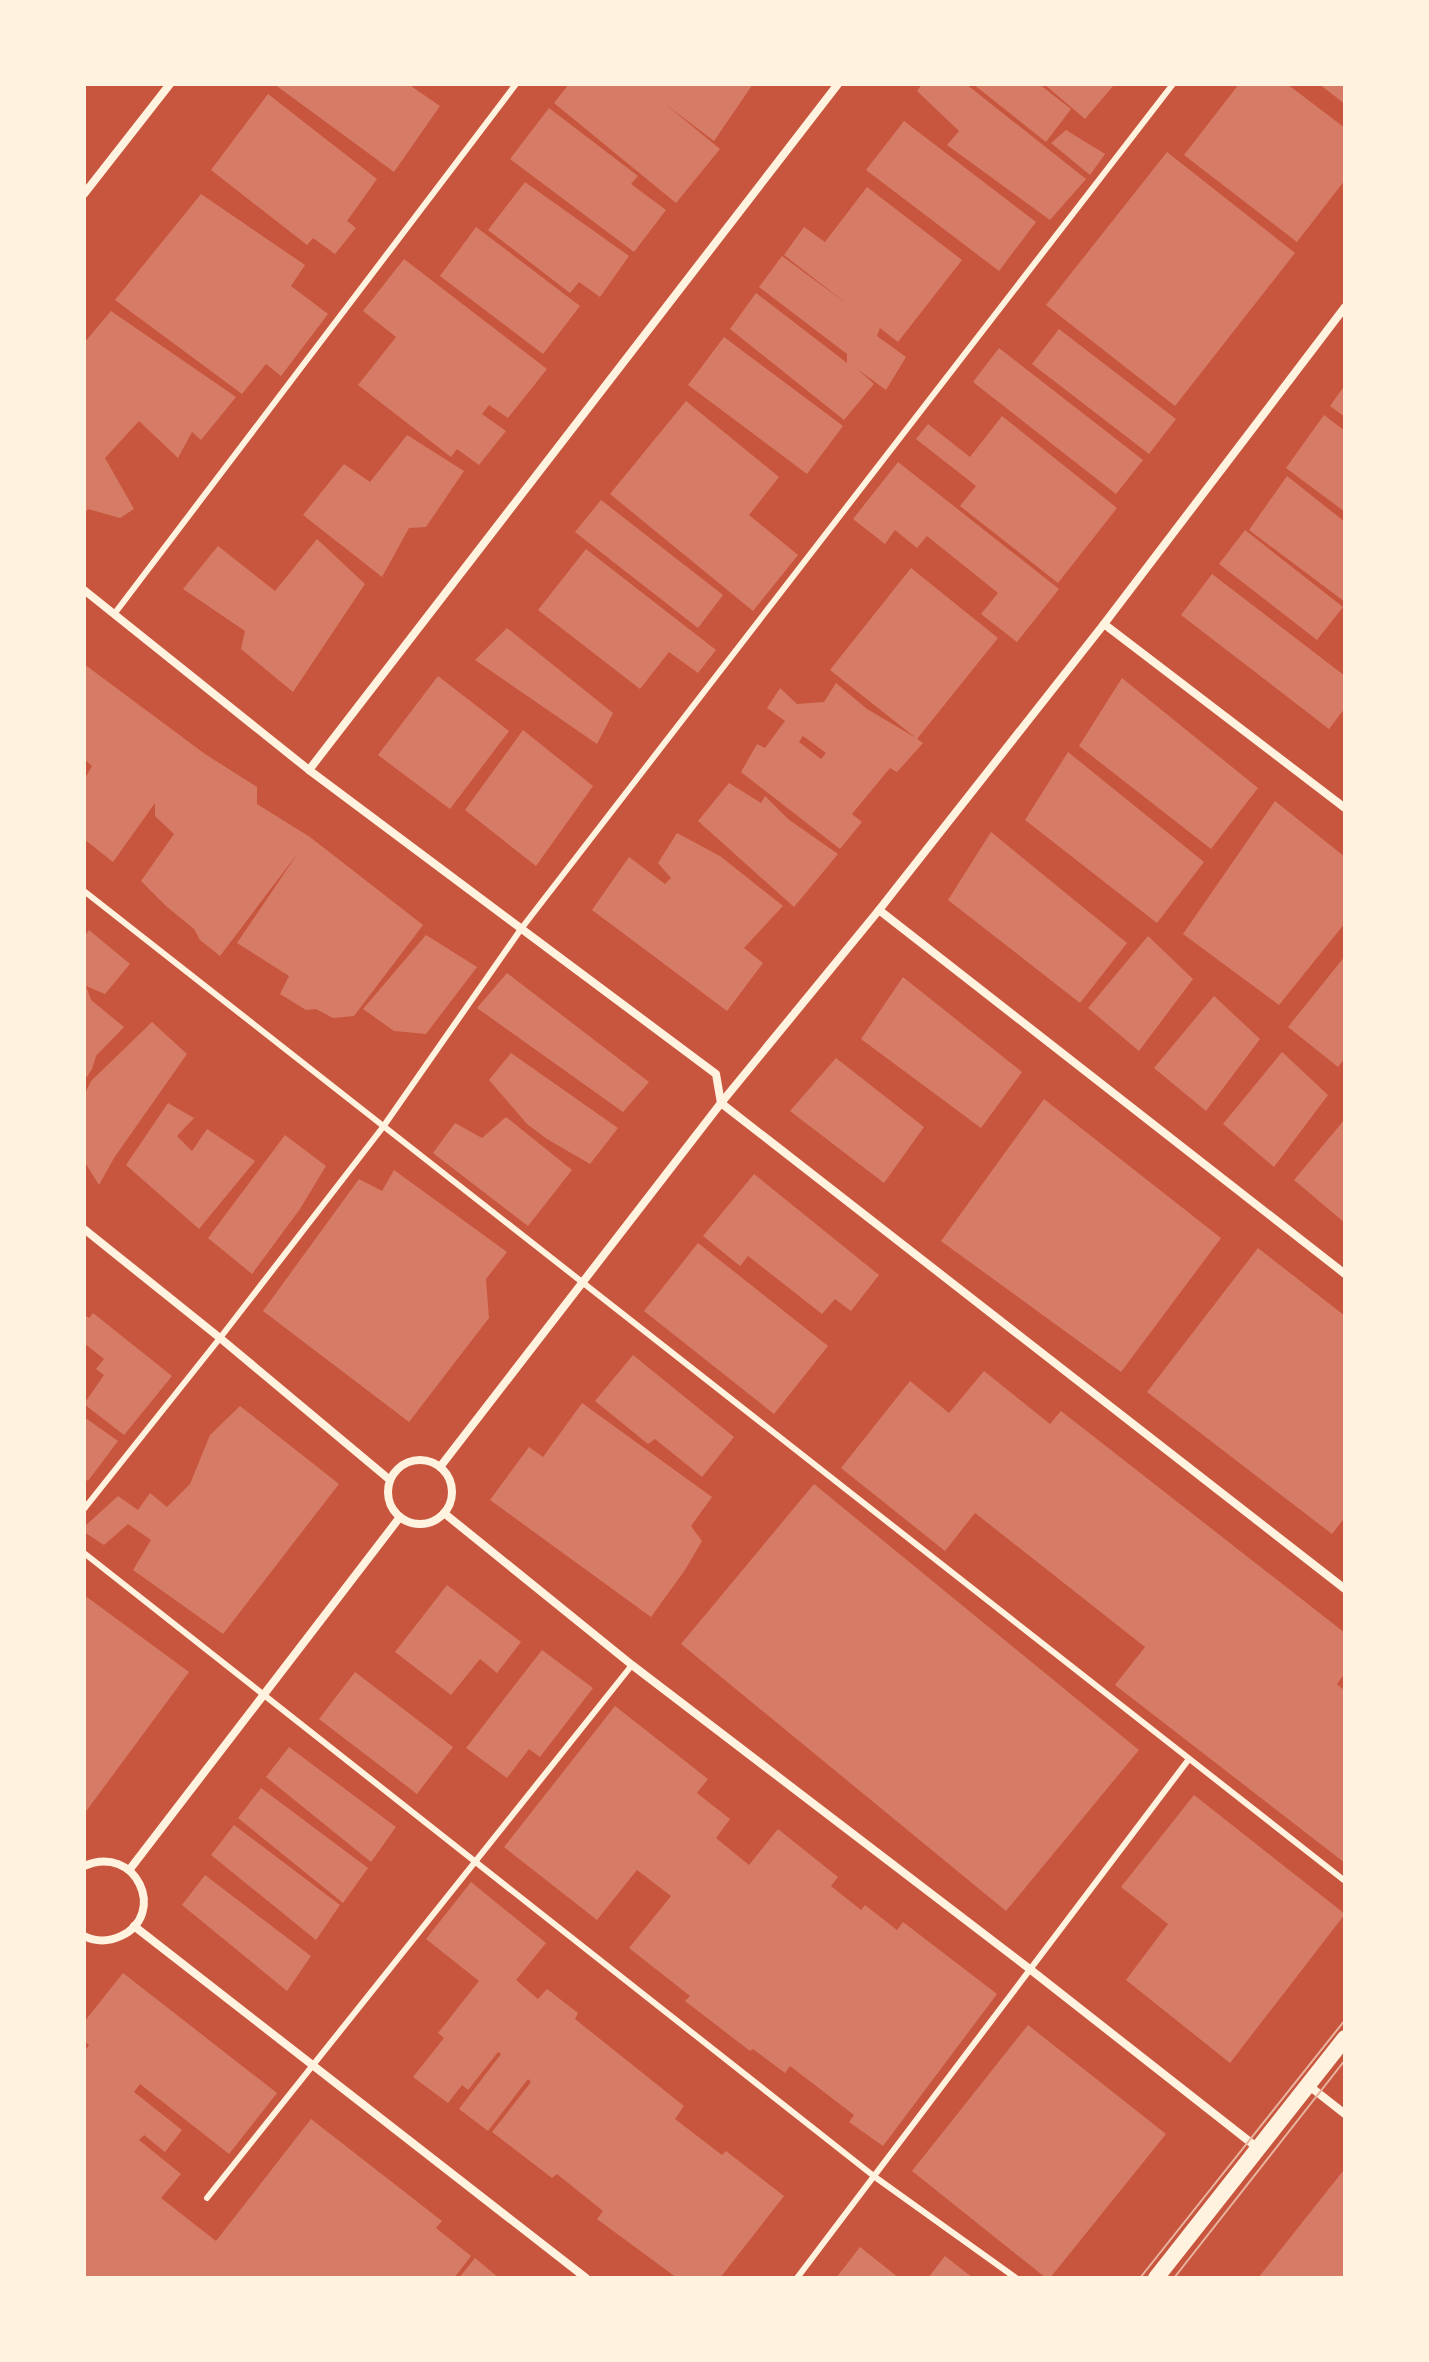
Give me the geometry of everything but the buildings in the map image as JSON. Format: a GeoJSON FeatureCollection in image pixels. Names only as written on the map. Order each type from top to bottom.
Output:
{"type":"FeatureCollection","features":[{"type":"Feature","properties":{"kind":"main road"},"geometry":{"type":"LineString","coordinates":[[1156,2278],[1345,2038]]}},
{"type":"Feature","properties":{"kind":"street"},"geometry":{"type":"LineString","coordinates":[[84,194],[170,84]]}},
{"type":"Feature","properties":{"kind":"street"},"geometry":{"type":"LineString","coordinates":[[309,770],[838,84]]}},
{"type":"Feature","properties":{"kind":"street"},"geometry":{"type":"LineString","coordinates":[[440,1467],[721,1103],[879,910],[1104,624],[1345,307]]}},
{"type":"Feature","properties":{"kind":"street"},"geometry":{"type":"LineString","coordinates":[[84,590],[309,770],[716,1074],[721,1103],[1345,1589]]}},
{"type":"Feature","properties":{"kind":"street"},"geometry":{"type":"LineString","coordinates":[[1104,624],[1345,808]]}},
{"type":"Feature","properties":{"kind":"street"},"geometry":{"type":"LineString","coordinates":[[879,910],[1345,1274]]}},
{"type":"Feature","properties":{"kind":"street"},"geometry":{"type":"LineString","coordinates":[[84,1229],[390,1480]]}},
{"type":"Feature","properties":{"kind":"street"},"geometry":{"type":"LineString","coordinates":[[411,1461],[431,1462],[440,1467],[450,1484],[449,1504],[437,1519],[418,1524],[400,1517],[388,1500],[390,1480],[396,1471],[411,1461]]}},
{"type":"Feature","properties":{"kind":"street"},"geometry":{"type":"LineString","coordinates":[[444,1513],[632,1665],[1259,2149]]}},
{"type":"Feature","properties":{"kind":"street"},"geometry":{"type":"LineString","coordinates":[[130,1869],[400,1517]]}},
{"type":"Feature","properties":{"kind":"street"},"geometry":{"type":"LineString","coordinates":[[84,1866],[107,1860],[130,1869],[143,1892],[141,1916],[126,1934],[103,1941],[84,1936]]}},
{"type":"Feature","properties":{"kind":"street"},"geometry":{"type":"LineString","coordinates":[[134,1926],[586,2278]]}},
{"type":"Feature","properties":{"kind":"street"},"geometry":{"type":"LineString","coordinates":[[1308,2085],[1345,2114]]}},
{"type":"Feature","properties":{"kind":"lane"},"geometry":{"type":"LineString","coordinates":[[115,613],[516,84]]}},
{"type":"Feature","properties":{"kind":"lane"},"geometry":{"type":"LineString","coordinates":[[84,1509],[383,1127],[521,929],[1173,84]]}},
{"type":"Feature","properties":{"kind":"lane"},"geometry":{"type":"LineString","coordinates":[[84,891],[1345,1881]]}},
{"type":"Feature","properties":{"kind":"lane"},"geometry":{"type":"LineString","coordinates":[[84,1553],[875,2177],[1016,2278]]}},
{"type":"Feature","properties":{"kind":"lane"},"geometry":{"type":"LineString","coordinates":[[207,2198],[632,1665]]}},
{"type":"Feature","properties":{"kind":"lane"},"geometry":{"type":"LineString","coordinates":[[797,2278],[1189,1759]]}},
{"type":"Feature","properties":{"kind":"tram line"},"geometry":{"type":"LineString","coordinates":[[1140,2278],[1345,2020]]}},
{"type":"Feature","properties":{"kind":"tram line"},"geometry":{"type":"LineString","coordinates":[[1174,2278],[1345,2060]]}}]}
